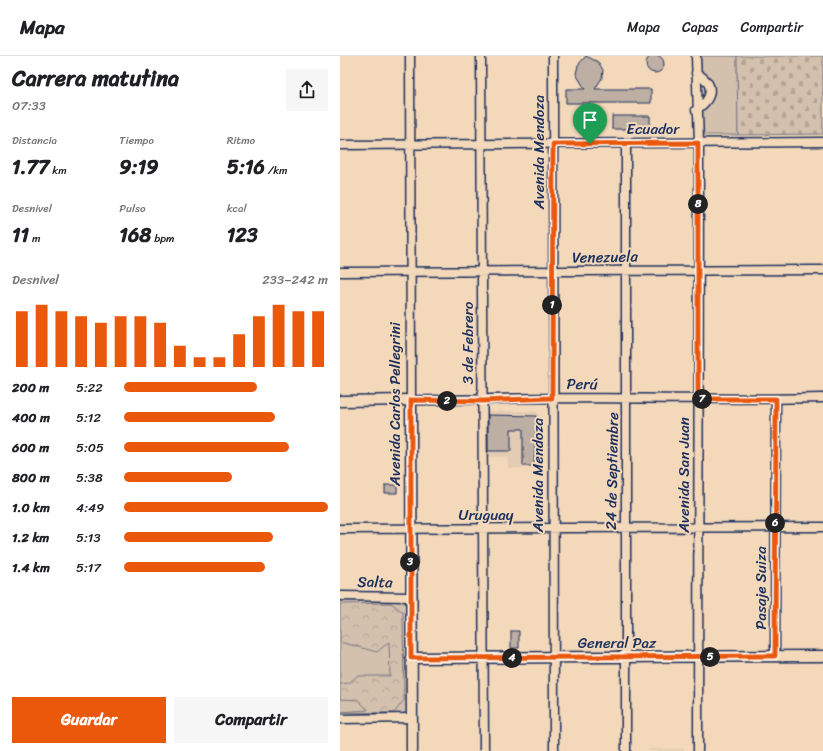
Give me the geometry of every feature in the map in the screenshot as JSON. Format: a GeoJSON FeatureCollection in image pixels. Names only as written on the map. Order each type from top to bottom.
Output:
{"type":"FeatureCollection","features":[{"type":"Feature","properties":{"kind":"street","name":"Avenida Carlos Pellegrini"},"geometry":{"type":"LineString","coordinates":[[410,56],[411,144],[409,272],[412,751]]}},
{"type":"Feature","properties":{"kind":"street","name":"3 de Febrero"},"geometry":{"type":"LineString","coordinates":[[481,56],[484,751]]}},
{"type":"Feature","properties":{"kind":"street","name":"Avenida Mendoza"},"geometry":{"type":"LineString","coordinates":[[552,56],[552,529],[554,751]]}},
{"type":"Feature","properties":{"kind":"street","name":"Avenida San Juan"},"geometry":{"type":"LineString","coordinates":[[696,56],[696,110],[698,143],[698,751]]}},
{"type":"Feature","properties":{"kind":"street"},"geometry":{"type":"LineString","coordinates":[[696,73],[703,76],[708,82],[710,92],[708,101],[696,110]]}},
{"type":"Feature","properties":{"kind":"street","name":"Ecuador"},"geometry":{"type":"LineString","coordinates":[[340,145],[823,142]]}},
{"type":"Feature","properties":{"kind":"street","name":"24 de Septiembre"},"geometry":{"type":"LineString","coordinates":[[626,143],[626,751]]}},
{"type":"Feature","properties":{"kind":"street","name":"Venezuela"},"geometry":{"type":"LineString","coordinates":[[340,272],[823,270]]}},
{"type":"Feature","properties":{"kind":"street","name":"Perú"},"geometry":{"type":"LineString","coordinates":[[340,401],[482,401],[552,398],[626,400],[823,398]]}},
{"type":"Feature","properties":{"kind":"street","name":"Pasaje Suiza"},"geometry":{"type":"LineString","coordinates":[[775,656],[776,399]]}},
{"type":"Feature","properties":{"kind":"street","name":"Uruguay"},"geometry":{"type":"LineString","coordinates":[[340,529],[823,527]]}},
{"type":"Feature","properties":{"kind":"street","name":"Salta"},"geometry":{"type":"LineString","coordinates":[[340,596],[410,597]]}},
{"type":"Feature","properties":{"kind":"street","name":"General Paz"},"geometry":{"type":"LineString","coordinates":[[411,658],[823,656]]}},
{"type":"Feature","properties":{"kind":"street"},"geometry":{"type":"LineString","coordinates":[[340,718],[412,718]]}},
{"type":"Feature","properties":{"kind":"shaded area"},"geometry":{"type":"Polygon","coordinates":[[[487,411],[536,411],[539,414],[539,468],[508,468],[507,457],[485,457],[485,413],[487,411]]]}},
{"type":"Feature","properties":{"kind":"shaded area"},"geometry":{"type":"Polygon","coordinates":[[[648,749],[684,749],[684,751],[648,751],[648,749]]]}},
{"type":"Feature","properties":{"kind":"green space"},"geometry":{"type":"Polygon","coordinates":[[[700,56],[737,56],[738,135],[702,135],[702,111],[709,105],[714,92],[707,75],[700,71],[700,56]]]}},
{"type":"Feature","properties":{"kind":"green space"},"geometry":{"type":"Polygon","coordinates":[[[737,56],[823,56],[823,134],[738,135],[737,56]]]}},
{"type":"Feature","properties":{"kind":"green space"},"geometry":{"type":"Polygon","coordinates":[[[340,596],[410,597],[412,718],[340,719],[340,596]]]}},
{"type":"Feature","properties":{"kind":"green space"},"geometry":{"type":"Polygon","coordinates":[[[391,603],[403,612],[404,700],[394,713],[340,712],[368,710],[358,700],[340,699],[340,684],[349,683],[357,676],[390,676],[389,642],[377,652],[340,642],[340,604],[391,603]]]}},
{"type":"Feature","properties":{"kind":"building"},"geometry":{"type":"Polygon","coordinates":[[[651,55],[659,55],[664,60],[662,71],[659,73],[651,73],[646,68],[646,60],[651,55]]]}},
{"type":"Feature","properties":{"kind":"building"},"geometry":{"type":"Polygon","coordinates":[[[586,56],[598,62],[603,70],[602,78],[595,89],[651,89],[651,103],[566,103],[566,89],[585,89],[576,74],[578,65],[586,56]]]}},
{"type":"Feature","properties":{"kind":"building"},"geometry":{"type":"Polygon","coordinates":[[[612,116],[650,116],[650,129],[612,129],[612,116]]]}},
{"type":"Feature","properties":{"kind":"building"},"geometry":{"type":"Polygon","coordinates":[[[488,415],[536,416],[534,466],[523,466],[523,429],[511,429],[511,451],[488,451],[488,415]]]}},
{"type":"Feature","properties":{"kind":"building"},"geometry":{"type":"Polygon","coordinates":[[[385,485],[397,485],[397,493],[385,493],[385,485]]]}},
{"type":"Feature","properties":{"kind":"building"},"geometry":{"type":"Polygon","coordinates":[[[511,631],[519,631],[519,648],[511,648],[511,631]]]}},
{"type":"Feature","properties":{"kind":"route"},"geometry":{"type":"LineString","coordinates":[[698,143],[698,399],[776,399],[775,656],[411,658],[411,400],[482,401],[552,398],[553,144],[590,144],[698,143]]}}]}
